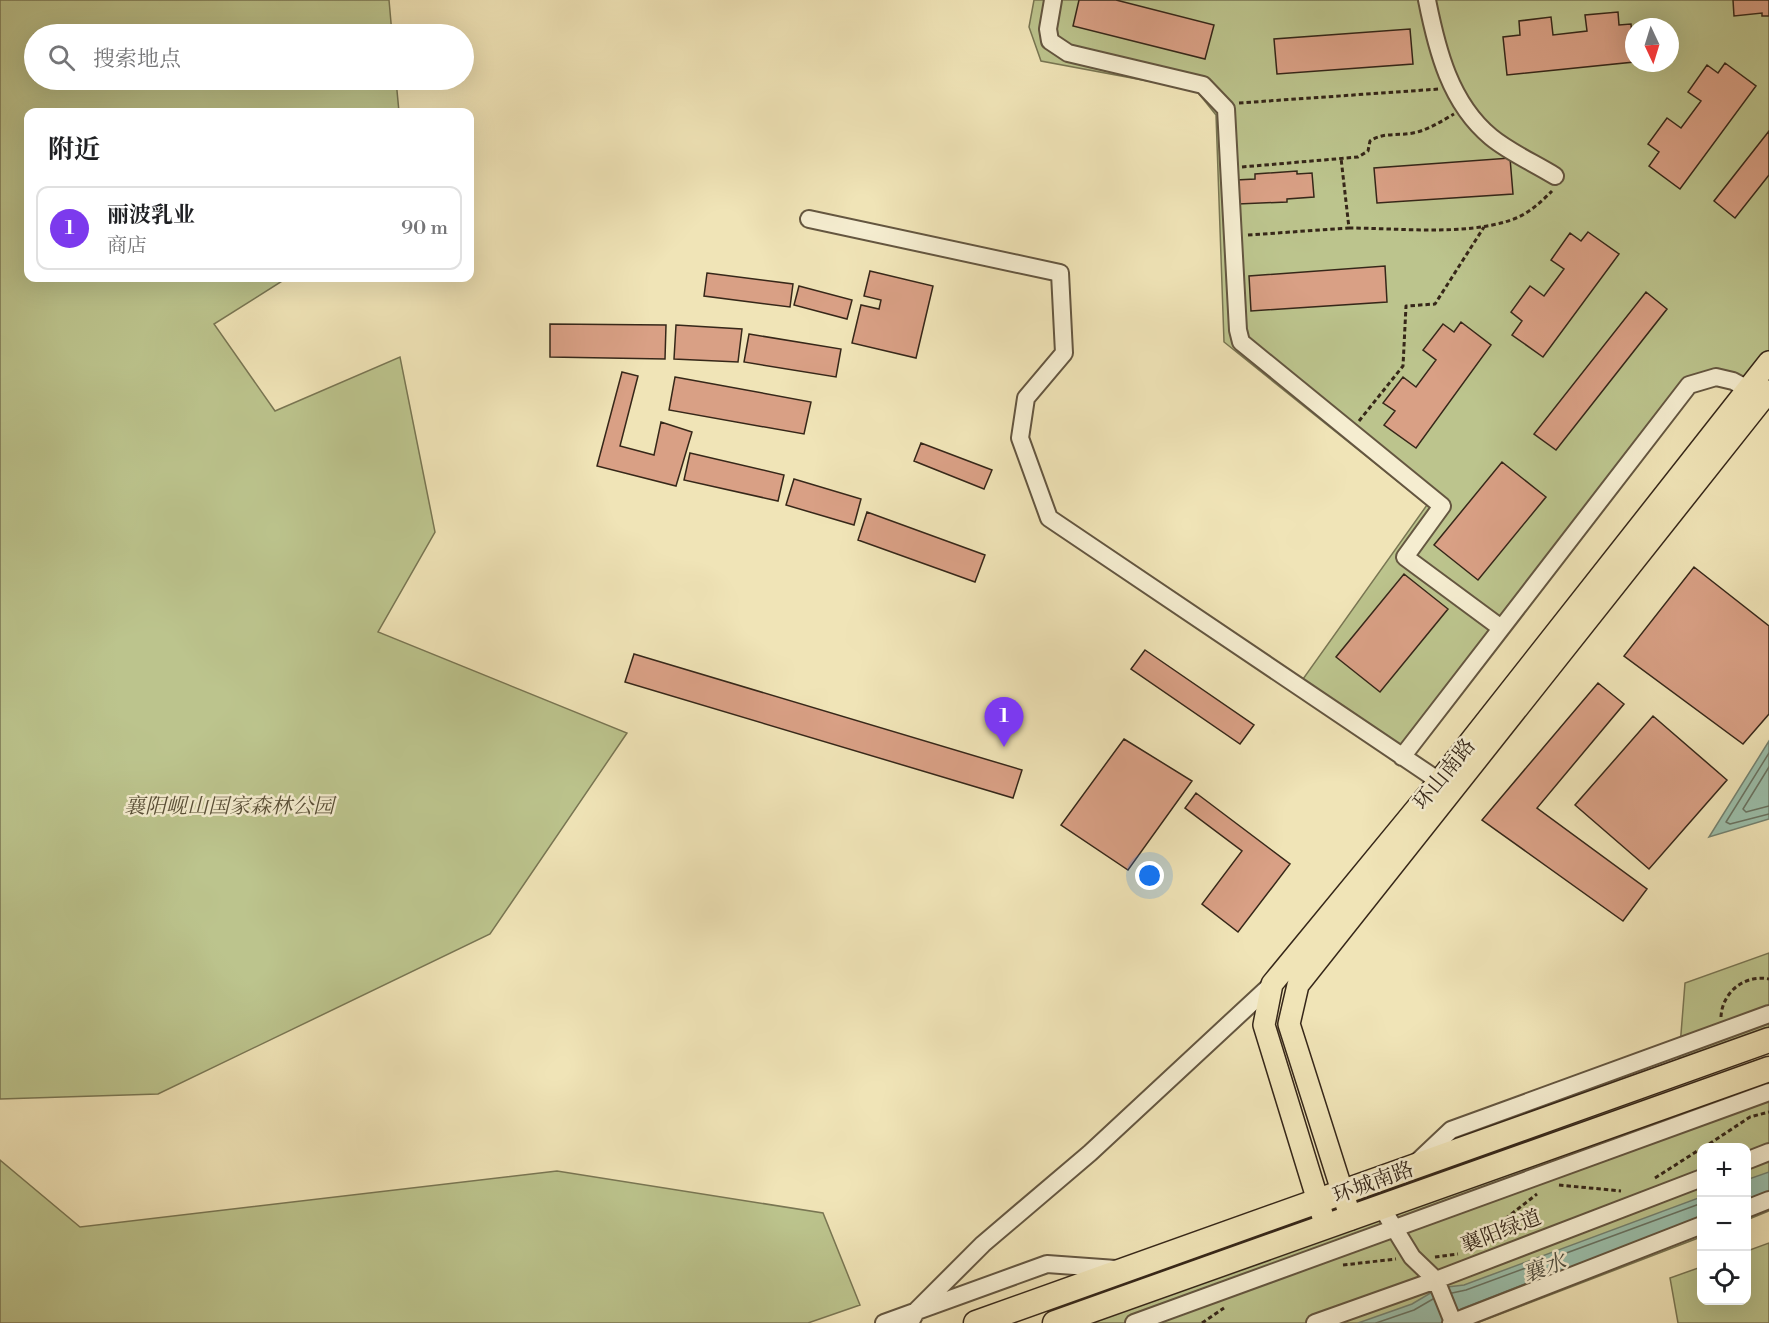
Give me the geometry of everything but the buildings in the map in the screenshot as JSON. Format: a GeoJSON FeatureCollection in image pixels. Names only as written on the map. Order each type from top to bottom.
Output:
{"type":"FeatureCollection","features":[{"type":"Feature","properties":{"kind":"highway","name":"环城南路"},"geometry":{"type":"LineString","coordinates":[[976,1323],[1769,1040]]}},
{"type":"Feature","properties":{"kind":"highway","name":"环城南路"},"geometry":{"type":"LineString","coordinates":[[1054,1323],[1769,1069]]}},
{"type":"Feature","properties":{"kind":"main road","name":"环山南路"},"geometry":{"type":"LineString","coordinates":[[1351,1219],[1289,1024],[1298,986],[1759,390],[1769,362]]}},
{"type":"Feature","properties":{"kind":"main road","name":"环山南路"},"geometry":{"type":"LineString","coordinates":[[1326,1227],[1264,1025],[1272,984],[1759,390]]}},
{"type":"Feature","properties":{"kind":"street"},"geometry":{"type":"LineString","coordinates":[[1053,0],[1048,28],[1050,41],[1068,53],[1203,85],[1226,109],[1238,330],[1241,342],[1442,506],[1405,557],[1502,628]]}},
{"type":"Feature","properties":{"kind":"street"},"geometry":{"type":"LineString","coordinates":[[1427,0],[1434,38],[1453,88],[1466,108],[1490,137],[1556,181]]}},
{"type":"Feature","properties":{"kind":"street"},"geometry":{"type":"LineString","coordinates":[[809,219],[1060,273],[1064,353],[1026,398],[1020,438],[1049,518],[1439,781]]}},
{"type":"Feature","properties":{"kind":"street"},"geometry":{"type":"LineString","coordinates":[[1402,757],[1689,385],[1716,378],[1759,390]]}},
{"type":"Feature","properties":{"kind":"street"},"geometry":{"type":"LineString","coordinates":[[913,1317],[983,1244],[1090,1153],[1272,984]]}},
{"type":"Feature","properties":{"kind":"street"},"geometry":{"type":"LineString","coordinates":[[1410,1168],[1450,1130],[1769,1014]]}},
{"type":"Feature","properties":{"kind":"street"},"geometry":{"type":"LineString","coordinates":[[1134,1323],[1395,1230],[1769,1092]]}},
{"type":"Feature","properties":{"kind":"street"},"geometry":{"type":"LineString","coordinates":[[1751,1159],[1769,1152]]}},
{"type":"Feature","properties":{"kind":"street","name":"襄阳绿道"},"geometry":{"type":"LineString","coordinates":[[1316,1323],[1436,1281],[1697,1180]]}},
{"type":"Feature","properties":{"kind":"street"},"geometry":{"type":"LineString","coordinates":[[1751,1207],[1769,1200]]}},
{"type":"Feature","properties":{"kind":"street"},"geometry":{"type":"LineString","coordinates":[[1382,1208],[1412,1257],[1436,1281],[1452,1322],[1697,1227]]}},
{"type":"Feature","properties":{"kind":"street"},"geometry":{"type":"LineString","coordinates":[[884,1323],[913,1317],[1047,1264],[1126,1270]]}},
{"type":"Feature","properties":{"kind":"path"},"geometry":{"type":"LineString","coordinates":[[1222,104],[1453,88]]}},
{"type":"Feature","properties":{"kind":"path"},"geometry":{"type":"LineString","coordinates":[[1229,168],[1358,157],[1368,151],[1370,141],[1378,136],[1411,133],[1430,128],[1466,108]]}},
{"type":"Feature","properties":{"kind":"path"},"geometry":{"type":"LineString","coordinates":[[1341,158],[1349,228]]}},
{"type":"Feature","properties":{"kind":"path"},"geometry":{"type":"LineString","coordinates":[[1233,236],[1349,228],[1484,226],[1513,220],[1538,205],[1556,181]]}},
{"type":"Feature","properties":{"kind":"path"},"geometry":{"type":"LineString","coordinates":[[1351,432],[1403,366],[1406,306],[1435,304],[1484,226]]}},
{"type":"Feature","properties":{"kind":"path"},"geometry":{"type":"LineString","coordinates":[[1721,1031],[1726,995],[1742,982],[1769,979]]}},
{"type":"Feature","properties":{"kind":"path"},"geometry":{"type":"LineString","coordinates":[[1710,1143],[1750,1117],[1769,1112]]}},
{"type":"Feature","properties":{"kind":"path"},"geometry":{"type":"LineString","coordinates":[[1650,1182],[1697,1151]]}},
{"type":"Feature","properties":{"kind":"path"},"geometry":{"type":"LineString","coordinates":[[1548,1189],[1558,1185],[1622,1191],[1632,1189]]}},
{"type":"Feature","properties":{"kind":"path"},"geometry":{"type":"LineString","coordinates":[[1337,1266],[1412,1257],[1442,1257],[1462,1253],[1483,1239],[1538,1192]]}},
{"type":"Feature","properties":{"kind":"path"},"geometry":{"type":"LineString","coordinates":[[1202,1323],[1234,1304]]}},
{"type":"Feature","properties":{"kind":"green space","name":"襄阳岘山国家森林公园"},"geometry":{"type":"Polygon","coordinates":[[[0,0],[389,0],[391,24],[24,24],[24,90],[397,90],[399,108],[24,108],[24,282],[281,282],[214,324],[275,411],[400,357],[435,532],[378,632],[627,733],[490,934],[158,1094],[0,1099],[0,0]]]}},
{"type":"Feature","properties":{"kind":"green space"},"geometry":{"type":"Polygon","coordinates":[[[1034,0],[1769,0],[1769,363],[1748,389],[1733,381],[1689,385],[1402,757],[1298,686],[1427,505],[1224,342],[1216,115],[1196,90],[1041,61],[1029,27],[1034,0]]]}},
{"type":"Feature","properties":{"kind":"green space"},"geometry":{"type":"Polygon","coordinates":[[[1769,953],[1769,1040],[1678,1072],[1685,983],[1769,953]]]}},
{"type":"Feature","properties":{"kind":"green space"},"geometry":{"type":"Polygon","coordinates":[[[1769,1069],[1769,1211],[1751,1218],[1751,1143],[1697,1143],[1697,1239],[1477,1323],[1055,1323],[1769,1069]]]}},
{"type":"Feature","properties":{"kind":"green space"},"geometry":{"type":"Polygon","coordinates":[[[0,1160],[80,1227],[557,1171],[823,1213],[860,1305],[808,1323],[0,1323],[0,1160]]]}},
{"type":"Feature","properties":{"kind":"green space"},"geometry":{"type":"Polygon","coordinates":[[[1769,1243],[1769,1323],[1678,1323],[1670,1278],[1697,1268],[1697,1305],[1751,1305],[1751,1250],[1769,1243]]]}},
{"type":"Feature","properties":{"kind":"water"},"geometry":{"type":"Polygon","coordinates":[[[1769,741],[1769,819],[1709,837],[1769,741]]]}},
{"type":"Feature","properties":{"kind":"water"},"geometry":{"type":"Polygon","coordinates":[[[1769,1172],[1769,1200],[1751,1207],[1751,1197],[1751,1178],[1769,1172]]]}},
{"type":"Feature","properties":{"kind":"water","name":"襄水"},"geometry":{"type":"Polygon","coordinates":[[[1697,1198],[1697,1226],[1443,1323],[1358,1323],[1412,1304],[1439,1288],[1464,1285],[1697,1198]]]}},
{"type":"Feature","properties":{"kind":"place","name":"丽波乳业"},"geometry":{"type":"Point","coordinates":[1004,747]}}]}
